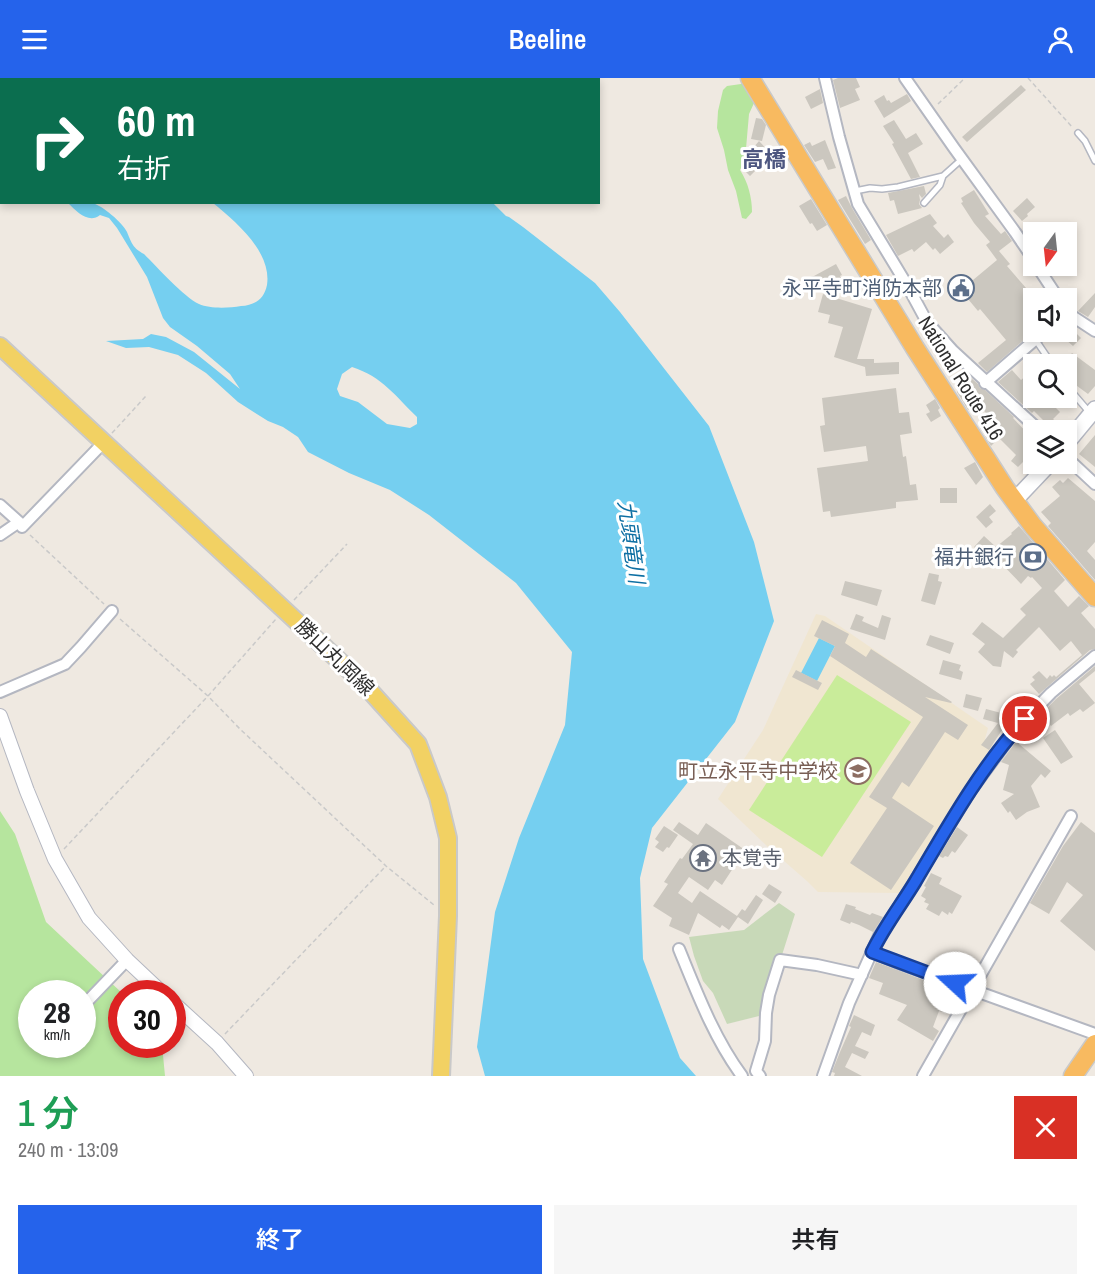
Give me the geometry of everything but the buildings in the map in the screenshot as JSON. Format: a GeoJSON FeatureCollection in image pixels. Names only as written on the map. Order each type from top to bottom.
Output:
{"type":"FeatureCollection","features":[{"type":"Feature","properties":{"kind":"highway","name":"National Route 416"},"geometry":{"type":"LineString","coordinates":[[750,78],[915,348],[1014,501],[1095,597]]}},
{"type":"Feature","properties":{"kind":"highway"},"geometry":{"type":"LineString","coordinates":[[1073,1076],[1095,1044]]}},
{"type":"Feature","properties":{"kind":"main road","name":"勝山丸岡線"},"geometry":{"type":"LineString","coordinates":[[0,346],[105,441],[362,682],[418,744],[438,797],[448,838],[448,916],[441,1076]]}},
{"type":"Feature","properties":{"kind":"main road"},"geometry":{"type":"LineString","coordinates":[[1077,431],[1093,412]]}},
{"type":"Feature","properties":{"kind":"main road"},"geometry":{"type":"LineString","coordinates":[[1014,501],[1040,474]]}},
{"type":"Feature","properties":{"kind":"street"},"geometry":{"type":"LineString","coordinates":[[825,78],[858,204],[927,322],[953,351],[1028,420]]}},
{"type":"Feature","properties":{"kind":"street"},"geometry":{"type":"LineString","coordinates":[[905,78],[1023,244]]}},
{"type":"Feature","properties":{"kind":"street"},"geometry":{"type":"LineString","coordinates":[[1077,319],[1095,331]]}},
{"type":"Feature","properties":{"kind":"street"},"geometry":{"type":"LineString","coordinates":[[986,382],[1032,342]]}},
{"type":"Feature","properties":{"kind":"street"},"geometry":{"type":"LineString","coordinates":[[0,535],[20,525],[105,441]]}},
{"type":"Feature","properties":{"kind":"street"},"geometry":{"type":"LineString","coordinates":[[1077,467],[1095,484]]}},
{"type":"Feature","properties":{"kind":"street"},"geometry":{"type":"LineString","coordinates":[[0,505],[20,525]]}},
{"type":"Feature","properties":{"kind":"street"},"geometry":{"type":"LineString","coordinates":[[0,692],[65,664],[112,611]]}},
{"type":"Feature","properties":{"kind":"street"},"geometry":{"type":"LineString","coordinates":[[823,1076],[849,1003],[879,936],[971,790],[1001,748],[1034,709],[1095,656]]}},
{"type":"Feature","properties":{"kind":"street"},"geometry":{"type":"LineString","coordinates":[[0,716],[55,859],[89,918],[148,980]]}},
{"type":"Feature","properties":{"kind":"street"},"geometry":{"type":"LineString","coordinates":[[923,1076],[1071,816]]}},
{"type":"Feature","properties":{"kind":"street"},"geometry":{"type":"LineString","coordinates":[[679,949],[719,1041],[742,1076]]}},
{"type":"Feature","properties":{"kind":"street"},"geometry":{"type":"LineString","coordinates":[[872,952],[1095,1034]]}},
{"type":"Feature","properties":{"kind":"street"},"geometry":{"type":"LineString","coordinates":[[96,992],[127,960]]}},
{"type":"Feature","properties":{"kind":"street"},"geometry":{"type":"LineString","coordinates":[[760,1076],[756,1071],[765,1041],[769,995],[780,960],[862,975]]}},
{"type":"Feature","properties":{"kind":"street"},"geometry":{"type":"LineString","coordinates":[[186,1015],[217,1043],[246,1076]]}},
{"type":"Feature","properties":{"kind":"lane"},"geometry":{"type":"LineString","coordinates":[[1078,133],[1085,141],[1095,161]]}},
{"type":"Feature","properties":{"kind":"lane"},"geometry":{"type":"LineString","coordinates":[[854,191],[897,187],[943,176],[962,159]]}},
{"type":"Feature","properties":{"kind":"lane"},"geometry":{"type":"LineString","coordinates":[[924,203],[940,185],[943,176]]}},
{"type":"Feature","properties":{"kind":"lane"},"geometry":{"type":"LineString","coordinates":[[1077,396],[1093,412]]}},
{"type":"Feature","properties":{"kind":"path"},"geometry":{"type":"LineString","coordinates":[[929,112],[965,78]]}},
{"type":"Feature","properties":{"kind":"path"},"geometry":{"type":"LineString","coordinates":[[1028,78],[1078,133]]}},
{"type":"Feature","properties":{"kind":"path"},"geometry":{"type":"LineString","coordinates":[[105,441],[146,396]]}},
{"type":"Feature","properties":{"kind":"path"},"geometry":{"type":"LineString","coordinates":[[20,525],[208,696],[386,866],[448,916]]}},
{"type":"Feature","properties":{"kind":"path"},"geometry":{"type":"LineString","coordinates":[[55,859],[347,544]]}},
{"type":"Feature","properties":{"kind":"path"},"geometry":{"type":"LineString","coordinates":[[217,1043],[386,866]]}},
{"type":"Feature","properties":{"kind":"shaded area","name":"町立永平寺中学校"},"geometry":{"type":"Polygon","coordinates":[[[816,614],[825,616],[988,728],[985,739],[996,747],[899,893],[818,892],[718,799],[763,730],[816,614]]]}},
{"type":"Feature","properties":{"kind":"green space"},"geometry":{"type":"Polygon","coordinates":[[[745,84],[754,99],[749,114],[745,160],[740,170],[751,201],[752,212],[746,219],[742,218],[717,128],[723,90],[727,86],[745,84]]]}},
{"type":"Feature","properties":{"kind":"green space"},"geometry":{"type":"Polygon","coordinates":[[[837,675],[911,722],[822,857],[749,810],[837,675]]]}},
{"type":"Feature","properties":{"kind":"green space"},"geometry":{"type":"Polygon","coordinates":[[[0,811],[15,834],[46,922],[108,980],[108,1058],[163,1058],[165,1076],[0,1076],[0,811]]]}},
{"type":"Feature","properties":{"kind":"green space"},"geometry":{"type":"Polygon","coordinates":[[[779,903],[795,914],[763,1015],[727,1024],[713,993],[703,981],[689,937],[744,930],[779,903]]]}},
{"type":"Feature","properties":{"kind":"water","name":"九頭竜川"},"geometry":{"type":"Polygon","coordinates":[[[69,204],[96,204],[117,219],[125,228],[135,248],[186,295],[199,304],[220,308],[258,301],[266,290],[267,273],[264,261],[250,239],[214,204],[494,204],[506,216],[595,283],[709,426],[754,542],[774,621],[735,722],[652,828],[640,878],[643,959],[680,1058],[696,1076],[485,1076],[477,1047],[495,912],[519,838],[565,725],[572,652],[516,583],[429,515],[390,490],[349,473],[308,452],[298,437],[238,402],[206,373],[178,355],[149,347],[126,348],[106,341],[143,339],[151,334],[166,337],[194,352],[240,389],[230,374],[170,327],[163,318],[147,277],[109,218],[100,215],[87,218],[69,204]],[[352,367],[342,374],[337,389],[340,396],[358,402],[387,424],[410,428],[417,424],[417,417],[372,376],[352,367]]]}},
{"type":"Feature","properties":{"kind":"water"},"geometry":{"type":"Polygon","coordinates":[[[819,638],[835,646],[817,681],[801,673],[819,638]]]}},
{"type":"Feature","properties":{"kind":"place","name":"永平寺町消防本部"},"geometry":{"type":"Point","coordinates":[961,288]}},
{"type":"Feature","properties":{"kind":"place","name":"福井銀行"},"geometry":{"type":"Point","coordinates":[1033,557]}},
{"type":"Feature","properties":{"kind":"place","name":"町立永平寺中学校"},"geometry":{"type":"Point","coordinates":[858,771]}},
{"type":"Feature","properties":{"kind":"place","name":"本覚寺"},"geometry":{"type":"Point","coordinates":[703,858]}},
{"type":"Feature","properties":{"kind":"district","name":"高橋"},"geometry":{"type":"Point","coordinates":[764,159]}},
{"type":"Feature","properties":{"kind":"route"},"geometry":{"type":"LineString","coordinates":[[955,983],[872,952],[879,936],[971,790],[1025,719]]}}]}
